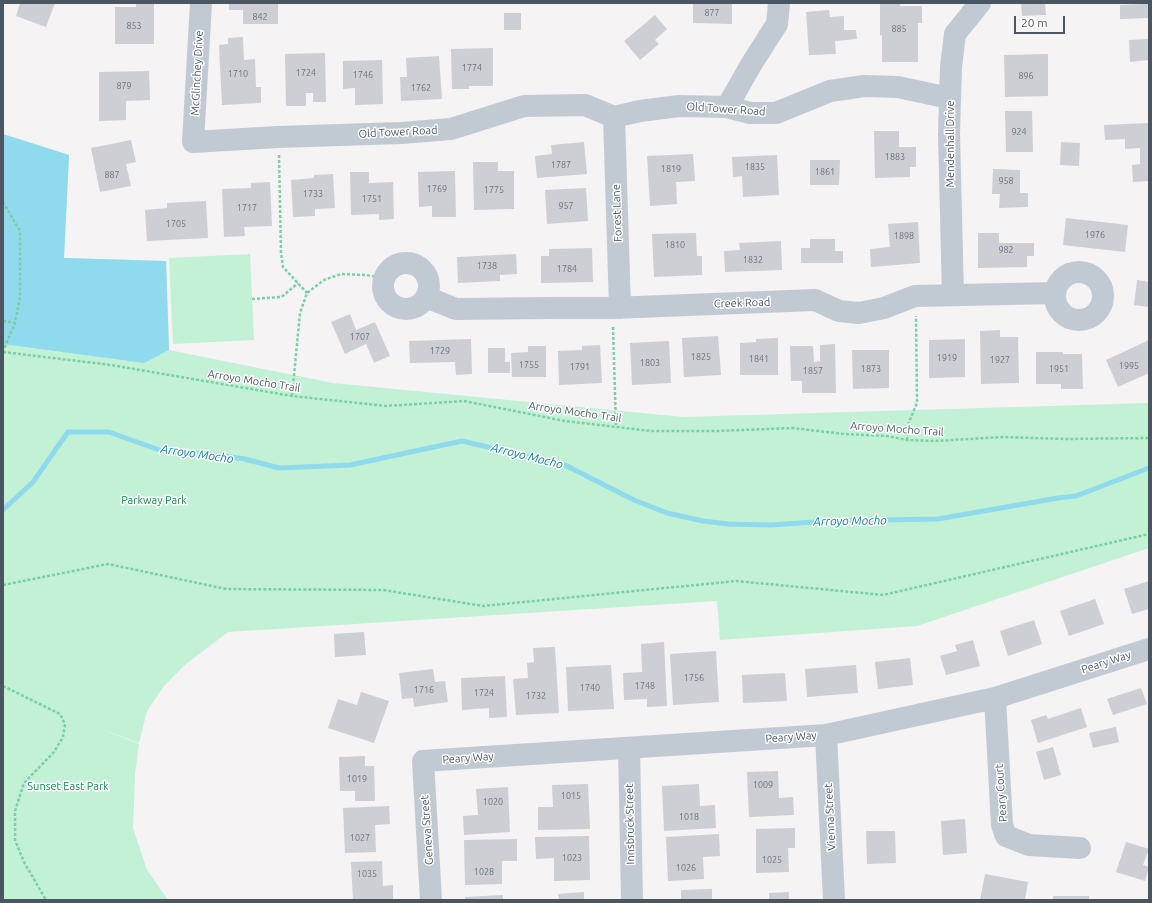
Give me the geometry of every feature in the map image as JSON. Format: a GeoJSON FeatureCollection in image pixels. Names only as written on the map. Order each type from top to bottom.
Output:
{"type":"FeatureCollection","features":[{"type":"Feature","properties":{"kind":"street","name":"McGlinchey Drive"},"geometry":{"type":"LineString","coordinates":[[193,142],[201,3]]}},
{"type":"Feature","properties":{"kind":"street"},"geometry":{"type":"LineString","coordinates":[[727,107],[752,63],[778,24],[779,3]]}},
{"type":"Feature","properties":{"kind":"street","name":"Mendenhall Drive"},"geometry":{"type":"LineString","coordinates":[[953,295],[948,134],[951,67],[955,34],[980,3]]}},
{"type":"Feature","properties":{"kind":"street","name":"Old Tower Road"},"geometry":{"type":"LineString","coordinates":[[193,142],[278,137],[401,133],[451,129],[524,106],[585,105],[614,117],[640,111],[679,106],[727,107],[750,113],[776,113],[830,91],[864,86],[898,87],[949,98]]}},
{"type":"Feature","properties":{"kind":"street","name":"Forest Lane"},"geometry":{"type":"LineString","coordinates":[[614,117],[616,308]]}},
{"type":"Feature","properties":{"kind":"street"},"geometry":{"type":"LineString","coordinates":[[405,263],[415,264],[423,270],[428,279],[429,288],[426,298],[419,306],[409,309],[398,308],[388,302],[383,292],[383,281],[385,278],[388,271],[396,265],[405,263]]}},
{"type":"Feature","properties":{"kind":"street","name":"Creek Road"},"geometry":{"type":"LineString","coordinates":[[426,298],[456,309],[616,308],[815,300],[839,310],[859,313],[884,308],[915,296],[1055,293]]}},
{"type":"Feature","properties":{"kind":"street","name":"Peary Way"},"geometry":{"type":"LineString","coordinates":[[423,761],[826,735],[995,698],[1149,649]]}},
{"type":"Feature","properties":{"kind":"street","name":"Peary Court"},"geometry":{"type":"LineString","coordinates":[[995,698],[1002,825],[1006,836],[1029,845],[1080,848]]}},
{"type":"Feature","properties":{"kind":"street","name":"Vienna Street"},"geometry":{"type":"LineString","coordinates":[[826,735],[834,900]]}},
{"type":"Feature","properties":{"kind":"street","name":"Innsbruck Street"},"geometry":{"type":"LineString","coordinates":[[629,748],[632,900]]}},
{"type":"Feature","properties":{"kind":"street","name":"Geneva Street"},"geometry":{"type":"LineString","coordinates":[[423,761],[431,900]]}},
{"type":"Feature","properties":{"kind":"path"},"geometry":{"type":"LineString","coordinates":[[278,137],[281,253],[283,267],[307,294]]}},
{"type":"Feature","properties":{"kind":"path"},"geometry":{"type":"LineString","coordinates":[[3,202],[20,231],[20,298],[15,323],[3,352]]}},
{"type":"Feature","properties":{"kind":"path"},"geometry":{"type":"LineString","coordinates":[[292,396],[300,312],[307,294],[324,280],[341,274],[366,275],[385,278]]}},
{"type":"Feature","properties":{"kind":"path"},"geometry":{"type":"LineString","coordinates":[[252,299],[281,297],[298,283]]}},
{"type":"Feature","properties":{"kind":"path"},"geometry":{"type":"LineString","coordinates":[[907,440],[909,422],[917,403],[915,296]]}},
{"type":"Feature","properties":{"kind":"path"},"geometry":{"type":"LineString","coordinates":[[616,308],[616,426]]}},
{"type":"Feature","properties":{"kind":"path"},"geometry":{"type":"LineString","coordinates":[[3,321],[15,323]]}},
{"type":"Feature","properties":{"kind":"path","name":"Arroyo Mocho Trail"},"geometry":{"type":"LineString","coordinates":[[3,352],[111,365],[292,396],[386,406],[464,401],[565,421],[658,431],[717,431],[793,428],[844,434],[887,436],[907,440],[935,441],[1004,437],[1065,439],[1149,438]]}},
{"type":"Feature","properties":{"kind":"path"},"geometry":{"type":"LineString","coordinates":[[3,585],[108,564],[226,589],[383,590],[483,606],[736,581],[883,595],[1149,534]]}},
{"type":"Feature","properties":{"kind":"path"},"geometry":{"type":"LineString","coordinates":[[3,686],[60,714],[65,724],[63,736],[54,752],[24,783],[15,811],[15,840],[24,862],[46,900]]}},
{"type":"Feature","properties":{"kind":"green space","name":"Parkway Park"},"geometry":{"type":"Polygon","coordinates":[[[3,134],[69,155],[64,258],[166,261],[169,350],[333,383],[683,417],[1149,403],[1149,548],[917,626],[720,640],[717,601],[228,632],[186,664],[164,686],[147,711],[139,743],[94,726],[139,744],[135,774],[133,828],[147,870],[168,900],[3,900],[3,134]]]}},
{"type":"Feature","properties":{"kind":"green space"},"geometry":{"type":"Polygon","coordinates":[[[250,254],[254,340],[173,344],[169,258],[250,254]]]}},
{"type":"Feature","properties":{"kind":"water"},"geometry":{"type":"Polygon","coordinates":[[[3,134],[69,155],[64,258],[166,261],[169,350],[144,363],[3,344],[3,134]]]}},
{"type":"Feature","properties":{"kind":"building"},"geometry":{"type":"Polygon","coordinates":[[[20,3],[55,3],[46,27],[16,16],[20,3]]]}},
{"type":"Feature","properties":{"kind":"building"},"geometry":{"type":"Polygon","coordinates":[[[136,3],[154,3],[154,44],[115,44],[115,7],[136,7],[136,3]]]}},
{"type":"Feature","properties":{"kind":"building"},"geometry":{"type":"Polygon","coordinates":[[[229,3],[278,3],[278,24],[243,24],[243,10],[229,10],[229,3]]]}},
{"type":"Feature","properties":{"kind":"building"},"geometry":{"type":"Polygon","coordinates":[[[693,3],[732,3],[732,24],[693,23],[693,3]]]}},
{"type":"Feature","properties":{"kind":"building"},"geometry":{"type":"Polygon","coordinates":[[[880,3],[900,3],[900,6],[922,6],[922,23],[918,23],[918,62],[882,62],[880,3]]]}},
{"type":"Feature","properties":{"kind":"building"},"geometry":{"type":"Polygon","coordinates":[[[1021,3],[1045,3],[1046,15],[1022,16],[1021,3]]]}},
{"type":"Feature","properties":{"kind":"building"},"geometry":{"type":"Polygon","coordinates":[[[1149,3],[1149,18],[1120,19],[1120,5],[1149,3]]]}},
{"type":"Feature","properties":{"kind":"building"},"geometry":{"type":"Polygon","coordinates":[[[829,10],[830,17],[844,16],[844,30],[856,30],[857,39],[835,41],[836,54],[809,55],[806,12],[829,10]]]}},
{"type":"Feature","properties":{"kind":"building"},"geometry":{"type":"Polygon","coordinates":[[[504,13],[521,13],[521,30],[504,30],[504,13]]]}},
{"type":"Feature","properties":{"kind":"building"},"geometry":{"type":"Polygon","coordinates":[[[655,15],[667,29],[655,40],[659,44],[640,60],[624,41],[655,15]]]}},
{"type":"Feature","properties":{"kind":"building"},"geometry":{"type":"Polygon","coordinates":[[[243,37],[244,60],[255,59],[256,87],[261,87],[261,103],[222,105],[219,45],[228,44],[228,38],[243,37]]]}},
{"type":"Feature","properties":{"kind":"building"},"geometry":{"type":"Polygon","coordinates":[[[1149,39],[1149,60],[1130,62],[1129,40],[1149,39]]]}},
{"type":"Feature","properties":{"kind":"building"},"geometry":{"type":"Polygon","coordinates":[[[493,48],[493,86],[469,86],[469,89],[452,89],[451,49],[493,48]]]}},
{"type":"Feature","properties":{"kind":"building"},"geometry":{"type":"Polygon","coordinates":[[[325,53],[326,102],[313,102],[313,93],[306,93],[306,106],[286,106],[285,54],[325,53]]]}},
{"type":"Feature","properties":{"kind":"building"},"geometry":{"type":"Polygon","coordinates":[[[1048,54],[1048,96],[1005,97],[1004,55],[1048,54]]]}},
{"type":"Feature","properties":{"kind":"building"},"geometry":{"type":"Polygon","coordinates":[[[439,56],[442,99],[401,101],[400,77],[407,77],[406,58],[439,56]]]}},
{"type":"Feature","properties":{"kind":"building"},"geometry":{"type":"Polygon","coordinates":[[[382,60],[383,104],[355,105],[355,88],[343,89],[343,61],[382,60]]]}},
{"type":"Feature","properties":{"kind":"building"},"geometry":{"type":"Polygon","coordinates":[[[149,71],[150,100],[126,101],[126,120],[99,121],[99,72],[149,71]]]}},
{"type":"Feature","properties":{"kind":"building"},"geometry":{"type":"Polygon","coordinates":[[[1005,111],[1032,111],[1033,152],[1006,152],[1005,111]]]}},
{"type":"Feature","properties":{"kind":"building"},"geometry":{"type":"Polygon","coordinates":[[[1149,123],[1149,181],[1133,182],[1132,165],[1140,164],[1140,148],[1125,149],[1125,139],[1105,140],[1104,125],[1149,123]]]}},
{"type":"Feature","properties":{"kind":"building"},"geometry":{"type":"Polygon","coordinates":[[[874,131],[899,131],[899,147],[916,147],[916,167],[910,167],[910,177],[875,178],[874,131]]]}},
{"type":"Feature","properties":{"kind":"building"},"geometry":{"type":"Polygon","coordinates":[[[131,140],[136,162],[126,164],[131,186],[100,192],[91,148],[131,140]]]}},
{"type":"Feature","properties":{"kind":"building"},"geometry":{"type":"Polygon","coordinates":[[[584,142],[587,174],[537,178],[535,156],[552,154],[551,145],[584,142]]]}},
{"type":"Feature","properties":{"kind":"building"},"geometry":{"type":"Polygon","coordinates":[[[1061,142],[1080,143],[1079,166],[1060,165],[1061,142]]]}},
{"type":"Feature","properties":{"kind":"building"},"geometry":{"type":"Polygon","coordinates":[[[693,154],[695,181],[676,182],[677,204],[650,206],[647,156],[693,154]]]}},
{"type":"Feature","properties":{"kind":"building"},"geometry":{"type":"Polygon","coordinates":[[[777,155],[779,195],[743,197],[742,176],[733,177],[732,157],[777,155]]]}},
{"type":"Feature","properties":{"kind":"building"},"geometry":{"type":"Polygon","coordinates":[[[810,160],[840,160],[839,185],[810,185],[810,160]]]}},
{"type":"Feature","properties":{"kind":"building"},"geometry":{"type":"Polygon","coordinates":[[[473,162],[498,162],[498,171],[514,171],[514,209],[474,210],[473,162]]]}},
{"type":"Feature","properties":{"kind":"building"},"geometry":{"type":"Polygon","coordinates":[[[993,169],[1020,170],[1020,193],[1028,193],[1028,207],[999,208],[1000,194],[992,194],[993,169]]]}},
{"type":"Feature","properties":{"kind":"building"},"geometry":{"type":"Polygon","coordinates":[[[455,171],[456,217],[432,217],[432,206],[419,207],[418,172],[455,171]]]}},
{"type":"Feature","properties":{"kind":"building"},"geometry":{"type":"Polygon","coordinates":[[[350,172],[369,172],[369,183],[393,182],[394,219],[379,220],[379,214],[351,215],[350,172]]]}},
{"type":"Feature","properties":{"kind":"building"},"geometry":{"type":"Polygon","coordinates":[[[333,174],[335,208],[315,209],[315,216],[293,217],[291,180],[314,178],[314,175],[333,174]]]}},
{"type":"Feature","properties":{"kind":"building"},"geometry":{"type":"Polygon","coordinates":[[[270,182],[272,226],[244,227],[245,236],[224,237],[222,189],[251,188],[251,183],[270,182]]]}},
{"type":"Feature","properties":{"kind":"building"},"geometry":{"type":"Polygon","coordinates":[[[586,188],[588,221],[547,224],[545,190],[586,188]]]}},
{"type":"Feature","properties":{"kind":"building"},"geometry":{"type":"Polygon","coordinates":[[[206,201],[208,238],[147,241],[145,210],[167,208],[167,203],[206,201]]]}},
{"type":"Feature","properties":{"kind":"building"},"geometry":{"type":"Polygon","coordinates":[[[1066,218],[1128,225],[1125,252],[1063,245],[1066,218]]]}},
{"type":"Feature","properties":{"kind":"building"},"geometry":{"type":"Polygon","coordinates":[[[918,222],[920,263],[871,267],[870,249],[890,247],[888,224],[918,222]]]}},
{"type":"Feature","properties":{"kind":"building"},"geometry":{"type":"Polygon","coordinates":[[[696,233],[697,256],[702,256],[702,275],[654,277],[652,234],[696,233]]]}},
{"type":"Feature","properties":{"kind":"building"},"geometry":{"type":"Polygon","coordinates":[[[978,233],[999,233],[999,243],[1034,243],[1034,256],[1027,256],[1027,267],[978,268],[978,233]]]}},
{"type":"Feature","properties":{"kind":"building"},"geometry":{"type":"Polygon","coordinates":[[[810,239],[835,239],[835,251],[843,251],[843,263],[801,263],[801,248],[810,248],[810,239]]]}},
{"type":"Feature","properties":{"kind":"building"},"geometry":{"type":"Polygon","coordinates":[[[781,241],[782,270],[725,272],[724,251],[740,250],[739,243],[781,241]]]}},
{"type":"Feature","properties":{"kind":"building"},"geometry":{"type":"Polygon","coordinates":[[[592,248],[593,282],[541,283],[541,256],[549,256],[549,249],[592,248]]]}},
{"type":"Feature","properties":{"kind":"building"},"geometry":{"type":"Polygon","coordinates":[[[516,254],[517,274],[500,275],[500,281],[458,283],[457,257],[516,254]]]}},
{"type":"Feature","properties":{"kind":"building"},"geometry":{"type":"Polygon","coordinates":[[[1137,280],[1149,282],[1149,307],[1134,305],[1137,280]]]}},
{"type":"Feature","properties":{"kind":"building"},"geometry":{"type":"Polygon","coordinates":[[[350,314],[356,330],[375,322],[390,356],[374,363],[366,344],[345,354],[331,322],[350,314]]]}},
{"type":"Feature","properties":{"kind":"building"},"geometry":{"type":"Polygon","coordinates":[[[1000,330],[1000,337],[1018,337],[1019,383],[981,384],[980,331],[1000,330]]]}},
{"type":"Feature","properties":{"kind":"building"},"geometry":{"type":"Polygon","coordinates":[[[718,336],[721,375],[684,377],[682,338],[718,336]]]}},
{"type":"Feature","properties":{"kind":"building"},"geometry":{"type":"Polygon","coordinates":[[[778,338],[778,375],[740,375],[740,343],[756,342],[756,339],[778,338]]]}},
{"type":"Feature","properties":{"kind":"building"},"geometry":{"type":"Polygon","coordinates":[[[471,339],[472,374],[456,375],[455,362],[410,363],[409,341],[471,339]]]}},
{"type":"Feature","properties":{"kind":"building"},"geometry":{"type":"Polygon","coordinates":[[[965,339],[965,377],[929,378],[929,340],[965,339]]]}},
{"type":"Feature","properties":{"kind":"building"},"geometry":{"type":"Polygon","coordinates":[[[1149,340],[1149,373],[1118,387],[1106,360],[1149,340]]]}},
{"type":"Feature","properties":{"kind":"building"},"geometry":{"type":"Polygon","coordinates":[[[669,341],[671,383],[632,385],[630,343],[669,341]]]}},
{"type":"Feature","properties":{"kind":"building"},"geometry":{"type":"Polygon","coordinates":[[[835,344],[836,393],[802,393],[802,381],[791,381],[790,346],[813,346],[814,362],[820,361],[820,345],[835,344]]]}},
{"type":"Feature","properties":{"kind":"building"},"geometry":{"type":"Polygon","coordinates":[[[600,345],[602,383],[559,385],[558,351],[582,350],[582,346],[600,345]]]}},
{"type":"Feature","properties":{"kind":"building"},"geometry":{"type":"Polygon","coordinates":[[[528,346],[546,346],[546,377],[512,377],[511,353],[528,352],[528,346]]]}},
{"type":"Feature","properties":{"kind":"building"},"geometry":{"type":"Polygon","coordinates":[[[488,348],[505,348],[505,362],[510,362],[510,373],[488,373],[488,348]]]}},
{"type":"Feature","properties":{"kind":"building"},"geometry":{"type":"Polygon","coordinates":[[[852,350],[889,350],[889,388],[853,389],[852,350]]]}},
{"type":"Feature","properties":{"kind":"building"},"geometry":{"type":"Polygon","coordinates":[[[1036,352],[1082,354],[1083,389],[1061,389],[1061,384],[1036,384],[1036,352]]]}},
{"type":"Feature","properties":{"kind":"building"},"geometry":{"type":"Polygon","coordinates":[[[1149,581],[1149,609],[1132,614],[1124,589],[1149,581]]]}},
{"type":"Feature","properties":{"kind":"building"},"geometry":{"type":"Polygon","coordinates":[[[1095,599],[1104,624],[1069,636],[1060,611],[1095,599]]]}},
{"type":"Feature","properties":{"kind":"building"},"geometry":{"type":"Polygon","coordinates":[[[1034,620],[1042,644],[1008,656],[1000,631],[1034,620]]]}},
{"type":"Feature","properties":{"kind":"building"},"geometry":{"type":"Polygon","coordinates":[[[364,632],[366,655],[335,657],[334,634],[364,632]]]}},
{"type":"Feature","properties":{"kind":"building"},"geometry":{"type":"Polygon","coordinates":[[[973,640],[980,666],[946,675],[940,656],[957,651],[955,645],[973,640]]]}},
{"type":"Feature","properties":{"kind":"building"},"geometry":{"type":"Polygon","coordinates":[[[664,642],[667,706],[647,707],[647,699],[624,700],[623,673],[642,672],[641,644],[664,642]]]}},
{"type":"Feature","properties":{"kind":"building"},"geometry":{"type":"Polygon","coordinates":[[[555,647],[559,713],[516,715],[513,679],[528,678],[527,663],[534,662],[533,648],[555,647]]]}},
{"type":"Feature","properties":{"kind":"building"},"geometry":{"type":"Polygon","coordinates":[[[716,651],[719,702],[673,705],[670,654],[716,651]]]}},
{"type":"Feature","properties":{"kind":"building"},"geometry":{"type":"Polygon","coordinates":[[[910,658],[913,685],[878,689],[875,662],[910,658]]]}},
{"type":"Feature","properties":{"kind":"building"},"geometry":{"type":"Polygon","coordinates":[[[611,665],[614,709],[568,711],[566,667],[611,665]]]}},
{"type":"Feature","properties":{"kind":"building"},"geometry":{"type":"Polygon","coordinates":[[[856,665],[858,693],[807,697],[805,669],[856,665]]]}},
{"type":"Feature","properties":{"kind":"building"},"geometry":{"type":"Polygon","coordinates":[[[433,669],[435,682],[445,681],[448,702],[414,707],[413,698],[402,699],[399,673],[433,669]]]}},
{"type":"Feature","properties":{"kind":"building"},"geometry":{"type":"Polygon","coordinates":[[[785,673],[787,701],[743,703],[742,675],[785,673]]]}},
{"type":"Feature","properties":{"kind":"building"},"geometry":{"type":"Polygon","coordinates":[[[505,676],[507,717],[489,718],[489,708],[462,710],[461,678],[505,676]]]}},
{"type":"Feature","properties":{"kind":"building"},"geometry":{"type":"Polygon","coordinates":[[[1141,688],[1147,704],[1113,715],[1107,699],[1141,688]]]}},
{"type":"Feature","properties":{"kind":"building"},"geometry":{"type":"Polygon","coordinates":[[[361,692],[389,701],[374,743],[328,728],[338,699],[357,705],[361,692]]]}},
{"type":"Feature","properties":{"kind":"building"},"geometry":{"type":"Polygon","coordinates":[[[1081,708],[1087,727],[1038,743],[1031,720],[1046,715],[1048,719],[1081,708]]]}},
{"type":"Feature","properties":{"kind":"building"},"geometry":{"type":"Polygon","coordinates":[[[1116,727],[1119,742],[1093,748],[1089,733],[1116,727]]]}},
{"type":"Feature","properties":{"kind":"building"},"geometry":{"type":"Polygon","coordinates":[[[1053,747],[1061,775],[1044,780],[1036,752],[1053,747]]]}},
{"type":"Feature","properties":{"kind":"building"},"geometry":{"type":"Polygon","coordinates":[[[365,756],[365,766],[374,766],[375,801],[355,801],[355,791],[340,791],[339,757],[365,756]]]}},
{"type":"Feature","properties":{"kind":"building"},"geometry":{"type":"Polygon","coordinates":[[[778,771],[779,798],[793,797],[794,815],[749,817],[747,772],[778,771]]]}},
{"type":"Feature","properties":{"kind":"building"},"geometry":{"type":"Polygon","coordinates":[[[588,784],[590,829],[538,830],[538,807],[553,807],[552,785],[588,784]]]}},
{"type":"Feature","properties":{"kind":"building"},"geometry":{"type":"Polygon","coordinates":[[[699,784],[700,806],[715,805],[716,828],[664,831],[662,786],[699,784]]]}},
{"type":"Feature","properties":{"kind":"building"},"geometry":{"type":"Polygon","coordinates":[[[508,787],[510,832],[464,835],[463,816],[478,815],[476,789],[508,787]]]}},
{"type":"Feature","properties":{"kind":"building"},"geometry":{"type":"Polygon","coordinates":[[[389,806],[390,824],[375,825],[376,852],[345,853],[343,808],[389,806]]]}},
{"type":"Feature","properties":{"kind":"building"},"geometry":{"type":"Polygon","coordinates":[[[965,819],[967,853],[943,855],[941,821],[965,819]]]}},
{"type":"Feature","properties":{"kind":"building"},"geometry":{"type":"Polygon","coordinates":[[[795,828],[795,848],[788,848],[789,872],[756,873],[756,829],[795,828]]]}},
{"type":"Feature","properties":{"kind":"building"},"geometry":{"type":"Polygon","coordinates":[[[866,831],[895,831],[896,863],[867,864],[866,831]]]}},
{"type":"Feature","properties":{"kind":"building"},"geometry":{"type":"Polygon","coordinates":[[[719,834],[720,856],[703,857],[704,879],[668,881],[666,837],[719,834]]]}},
{"type":"Feature","properties":{"kind":"building"},"geometry":{"type":"Polygon","coordinates":[[[589,836],[590,880],[554,881],[554,858],[536,859],[535,837],[589,836]]]}},
{"type":"Feature","properties":{"kind":"building"},"geometry":{"type":"Polygon","coordinates":[[[517,839],[517,861],[502,861],[502,884],[465,885],[464,840],[517,839]]]}},
{"type":"Feature","properties":{"kind":"building"},"geometry":{"type":"Polygon","coordinates":[[[1126,842],[1149,849],[1143,865],[1149,867],[1145,881],[1116,872],[1126,842]]]}},
{"type":"Feature","properties":{"kind":"building"},"geometry":{"type":"Polygon","coordinates":[[[382,861],[383,886],[393,885],[393,900],[353,900],[351,862],[382,861]]]}},
{"type":"Feature","properties":{"kind":"building"},"geometry":{"type":"Polygon","coordinates":[[[985,874],[1028,882],[1025,900],[980,900],[985,874]]]}},
{"type":"Feature","properties":{"kind":"building"},"geometry":{"type":"Polygon","coordinates":[[[712,889],[712,900],[681,900],[681,890],[712,889]]]}},
{"type":"Feature","properties":{"kind":"building"},"geometry":{"type":"Polygon","coordinates":[[[584,892],[584,900],[559,900],[558,894],[584,892]]]}},
{"type":"Feature","properties":{"kind":"building"},"geometry":{"type":"Polygon","coordinates":[[[789,892],[789,900],[769,900],[769,893],[789,892]]]}},
{"type":"Feature","properties":{"kind":"building"},"geometry":{"type":"Polygon","coordinates":[[[503,895],[503,900],[465,900],[465,897],[503,895]]]}},
{"type":"Feature","properties":{"kind":"building"},"geometry":{"type":"Polygon","coordinates":[[[1053,896],[1089,896],[1089,900],[1053,900],[1053,896]]]}},
{"type":"Feature","properties":{"kind":"waterway","name":"Arroyo Mocho"},"geometry":{"type":"LineString","coordinates":[[3,510],[33,482],[68,432],[109,432],[162,451],[209,454],[245,459],[279,468],[350,465],[462,441],[565,465],[634,500],[667,513],[703,521],[728,524],[771,525],[829,521],[938,519],[1076,496],[1149,468]]}},
{"type":"Feature","properties":{"kind":"park label","name":"Sunset East Park"},"geometry":{"type":"Point","coordinates":[68,786]}}]}
